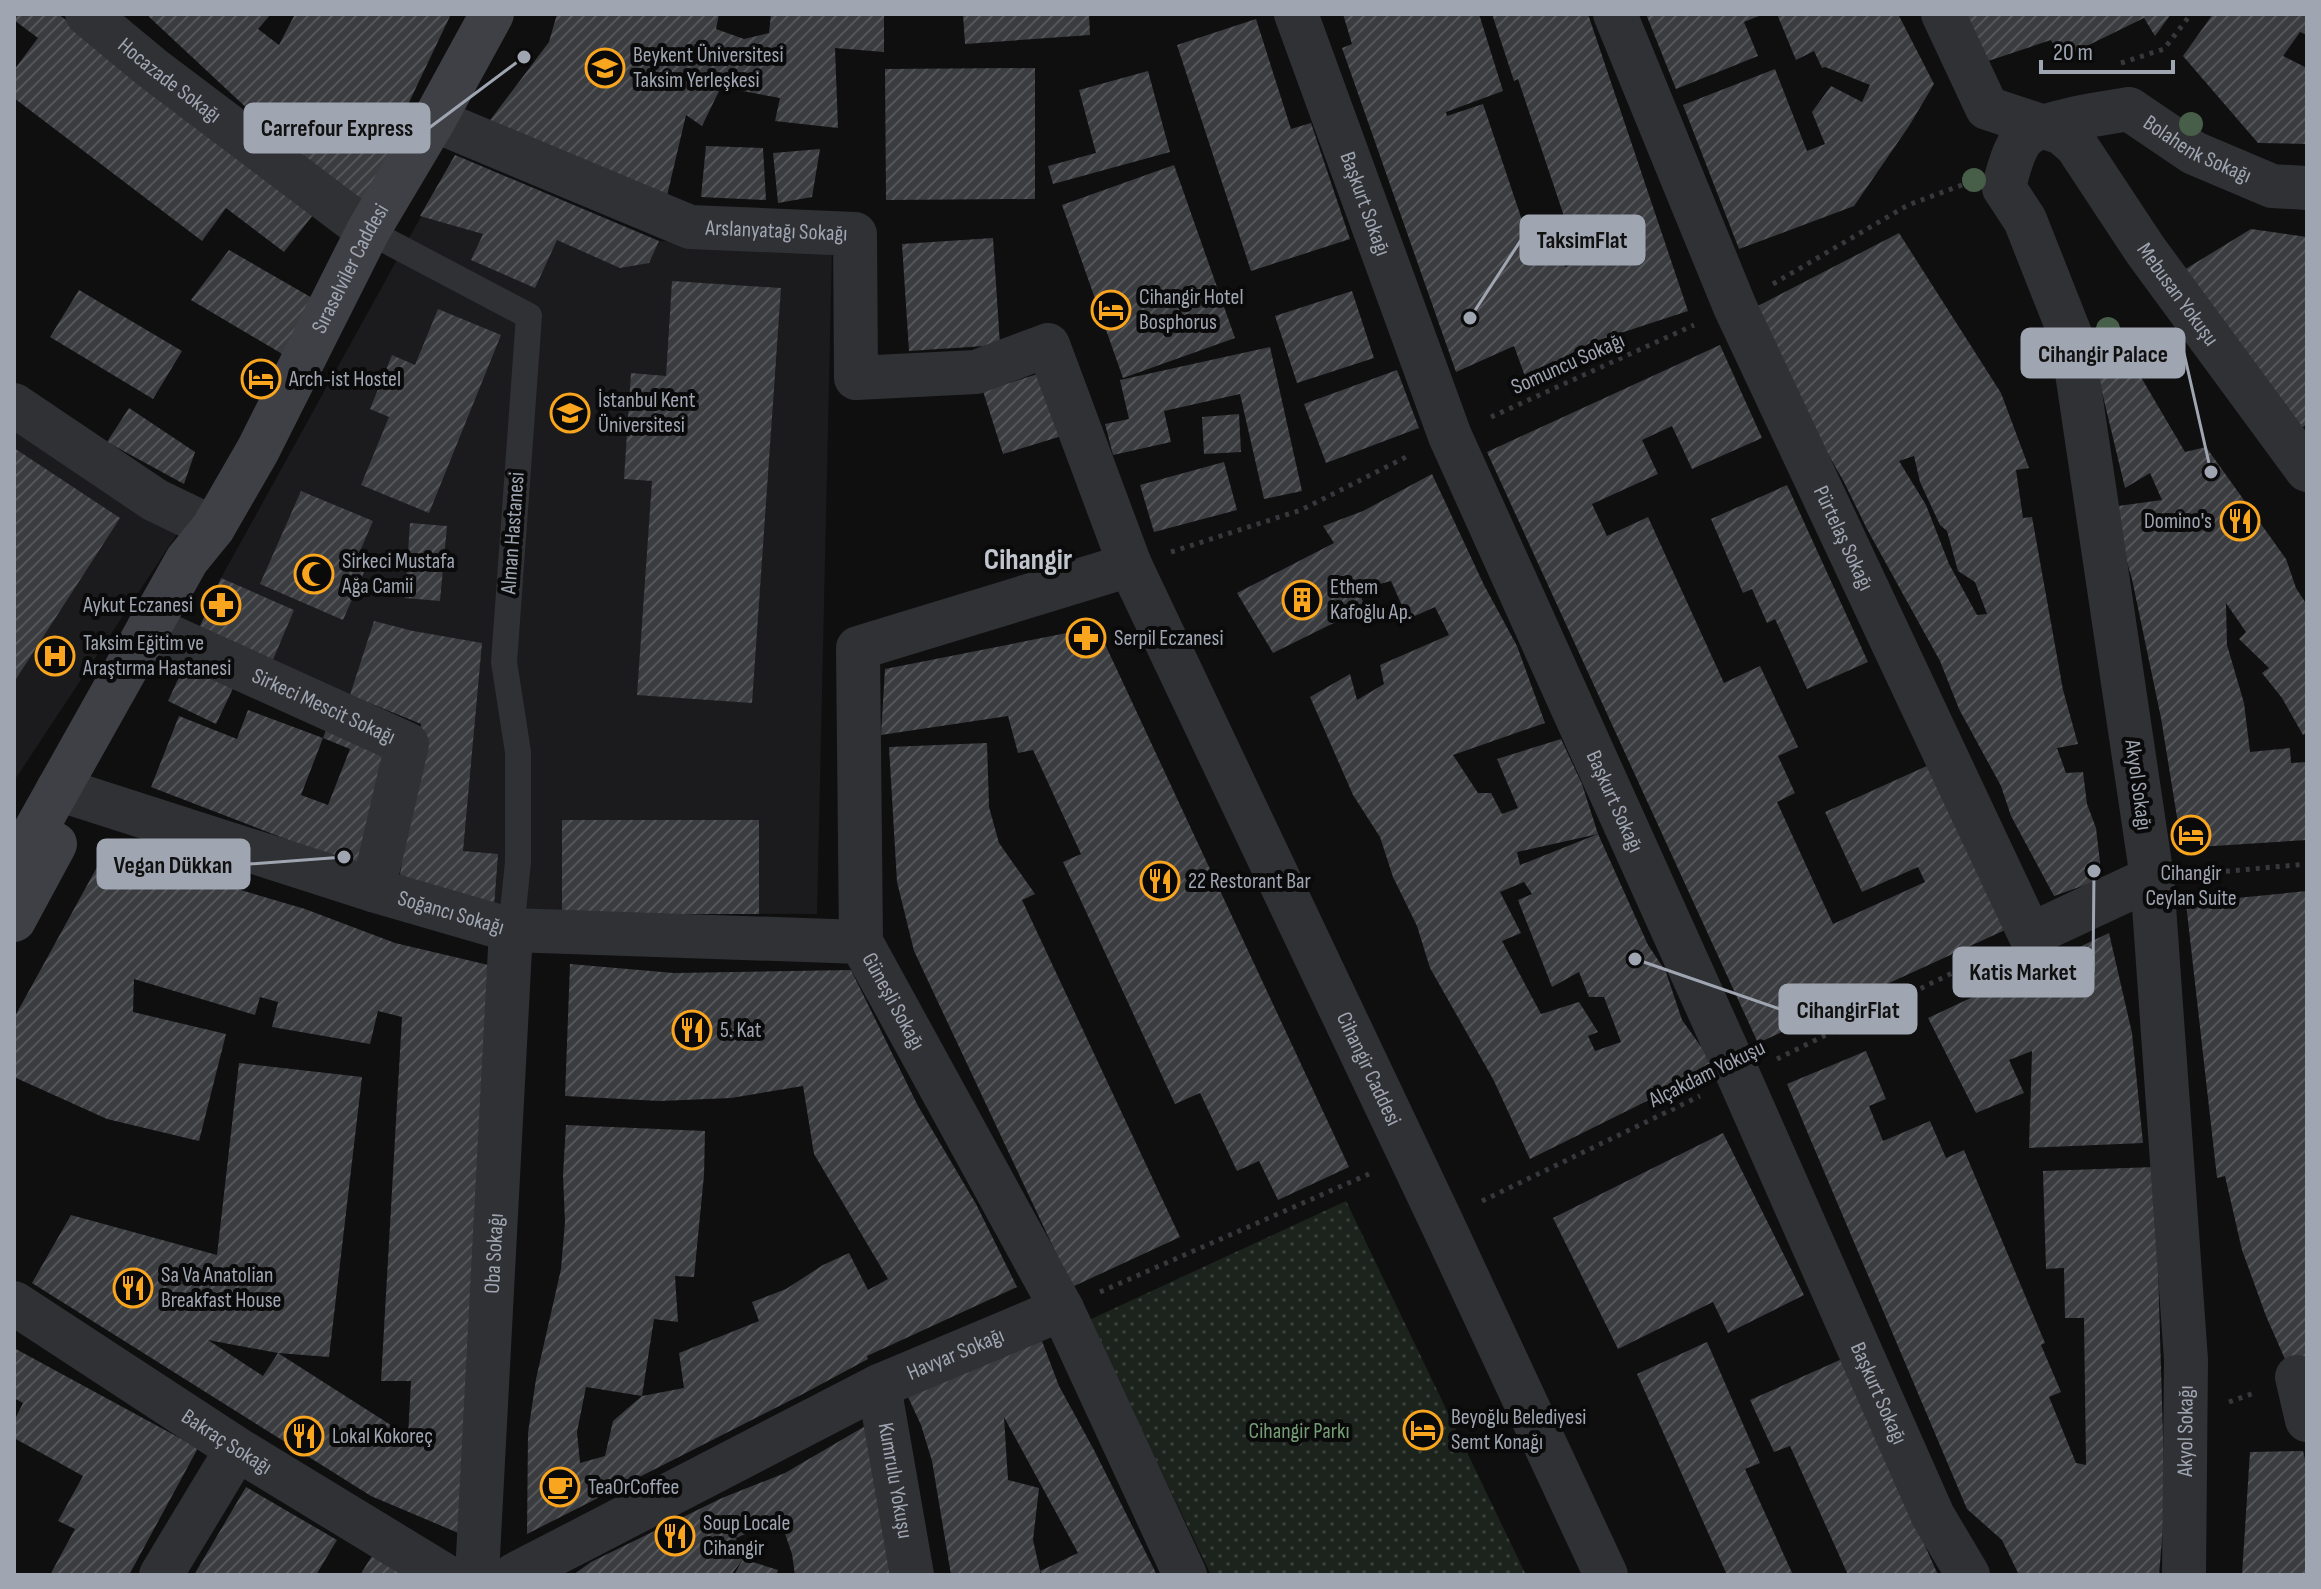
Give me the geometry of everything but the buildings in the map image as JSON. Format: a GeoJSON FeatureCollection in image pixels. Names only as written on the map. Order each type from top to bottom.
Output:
{"type":"FeatureCollection","features":[{"type":"Feature","properties":{"kind":"main road","name":"Sıraselviler Caddesi"},"geometry":{"type":"LineString","coordinates":[[14,920],[69,793],[158,631],[187,560],[213,528],[258,450],[368,231],[492,14]]}},
{"type":"Feature","properties":{"kind":"main road","name":"Sıraselviler Caddesi"},"geometry":{"type":"LineString","coordinates":[[14,868],[69,793]]}},
{"type":"Feature","properties":{"kind":"street","name":"Hocazade Sokağı"},"geometry":{"type":"LineString","coordinates":[[87,14],[152,68],[368,231]]}},
{"type":"Feature","properties":{"kind":"street","name":"Başkurt Sokağı"},"geometry":{"type":"LineString","coordinates":[[1296,14],[1450,436],[1933,1516],[1968,1575]]}},
{"type":"Feature","properties":{"kind":"street","name":"Pürtelaş Sokağı"},"geometry":{"type":"LineString","coordinates":[[1615,14],[1735,307],[2030,935]]}},
{"type":"Feature","properties":{"kind":"street"},"geometry":{"type":"LineString","coordinates":[[1943,14],[1987,108],[2046,126]]}},
{"type":"Feature","properties":{"kind":"street","name":"Bolahenk Sokağı"},"geometry":{"type":"LineString","coordinates":[[2046,126],[2129,109],[2194,153],[2272,186],[2307,188]]}},
{"type":"Feature","properties":{"kind":"street","name":"Arslanyatağı Sokağı"},"geometry":{"type":"LineString","coordinates":[[434,120],[690,227],[855,234],[856,378],[976,372],[1048,345],[1130,565]]}},
{"type":"Feature","properties":{"kind":"street"},"geometry":{"type":"LineString","coordinates":[[2008,167],[2025,136],[2046,126]]}},
{"type":"Feature","properties":{"kind":"street","name":"Mebusan Yokuşu"},"geometry":{"type":"LineString","coordinates":[[2046,126],[2062,133],[2076,145],[2146,251],[2307,470]]}},
{"type":"Feature","properties":{"kind":"street","name":"Akyol Sokağı"},"geometry":{"type":"LineString","coordinates":[[2008,167],[2004,188],[2025,220],[2072,339],[2152,878],[2186,1360],[2184,1575]]}},
{"type":"Feature","properties":{"kind":"street"},"geometry":{"type":"LineString","coordinates":[[14,405],[155,500],[213,528]]}},
{"type":"Feature","properties":{"kind":"street","name":"Güneşli Sokağı"},"geometry":{"type":"LineString","coordinates":[[1130,565],[858,648],[861,942],[1062,1309],[1185,1575]]}},
{"type":"Feature","properties":{"kind":"street","name":"Cihangir Caddesi"},"geometry":{"type":"LineString","coordinates":[[1130,565],[1606,1575]]}},
{"type":"Feature","properties":{"kind":"street","name":"Sirkeci Mescit Sokağı"},"geometry":{"type":"LineString","coordinates":[[158,631],[407,744],[373,890]]}},
{"type":"Feature","properties":{"kind":"street","name":"Soğancı Sokağı"},"geometry":{"type":"LineString","coordinates":[[69,793],[373,890],[511,930],[861,942]]}},
{"type":"Feature","properties":{"kind":"street"},"geometry":{"type":"LineString","coordinates":[[2030,935],[2152,878]]}},
{"type":"Feature","properties":{"kind":"street","name":"Oba Sokağı"},"geometry":{"type":"LineString","coordinates":[[477,1575],[511,930]]}},
{"type":"Feature","properties":{"kind":"street","name":"Bakraç Sokağı"},"geometry":{"type":"LineString","coordinates":[[14,1303],[237,1449],[444,1575]]}},
{"type":"Feature","properties":{"kind":"street","name":"Havyar Sokağı"},"geometry":{"type":"LineString","coordinates":[[514,1575],[879,1386],[1062,1309]]}},
{"type":"Feature","properties":{"kind":"street"},"geometry":{"type":"LineString","coordinates":[[2297,1377],[2307,1420]]}},
{"type":"Feature","properties":{"kind":"street","name":"Kumrulu Yokuşu"},"geometry":{"type":"LineString","coordinates":[[879,1386],[912,1575]]}},
{"type":"Feature","properties":{"kind":"street"},"geometry":{"type":"LineString","coordinates":[[161,1575],[237,1449]]}},
{"type":"Feature","properties":{"kind":"lane","name":"Alman Hastanesi"},"geometry":{"type":"LineString","coordinates":[[368,231],[529,316],[504,662],[518,752],[518,862],[511,930]]}},
{"type":"Feature","properties":{"kind":"path","name":"Somuncu Sokağı"},"geometry":{"type":"LineString","coordinates":[[1130,565],[1301,510],[1450,436],[1735,307],[1908,205],[2008,167]]}},
{"type":"Feature","properties":{"kind":"path"},"geometry":{"type":"LineString","coordinates":[[2152,878],[2307,864]]}},
{"type":"Feature","properties":{"kind":"path","name":"Alçakdam Yokuşu"},"geometry":{"type":"LineString","coordinates":[[1441,1221],[2030,935]]}},
{"type":"Feature","properties":{"kind":"path"},"geometry":{"type":"LineString","coordinates":[[1062,1309],[1410,1156]]}},
{"type":"Feature","properties":{"kind":"path"},"geometry":{"type":"LineString","coordinates":[[2185,1419],[2297,1377]]}},
{"type":"Feature","properties":{"kind":"shaded area","name":"İstanbul Kent Üniversitesi"},"geometry":{"type":"Polygon","coordinates":[[[455,155],[659,241],[832,249],[817,914],[514,912],[400,875],[421,724],[198,631],[221,578],[455,155]]]}},
{"type":"Feature","properties":{"kind":"shaded area","name":"Taksim Eğitim ve Araştırma Hastanesi"},"geometry":{"type":"Polygon","coordinates":[[[14,408],[179,531],[14,781],[14,408]]]}},
{"type":"Feature","properties":{"kind":"green space","name":"Cihangir Parkı"},"geometry":{"type":"Polygon","coordinates":[[[1346,1201],[1526,1575],[1211,1575],[1089,1320],[1346,1201]]]}},
{"type":"Feature","properties":{"kind":"place","name":"Carrefour Express"},"geometry":{"type":"Point","coordinates":[524,57]}},
{"type":"Feature","properties":{"kind":"place","name":"Beykent Üniversitesi Taksim Yerleşkesi"},"geometry":{"type":"Point","coordinates":[605,68]}},
{"type":"Feature","properties":{"kind":"place","name":"Cihangir Hotel Bosphorus"},"geometry":{"type":"Point","coordinates":[1111,310]}},
{"type":"Feature","properties":{"kind":"place","name":"TaksimFlat"},"geometry":{"type":"Point","coordinates":[1470,318]}},
{"type":"Feature","properties":{"kind":"place","name":"Arch-ist Hostel"},"geometry":{"type":"Point","coordinates":[261,379]}},
{"type":"Feature","properties":{"kind":"place","name":"İstanbul Kent Üniversitesi"},"geometry":{"type":"Point","coordinates":[570,413]}},
{"type":"Feature","properties":{"kind":"place","name":"Cihangir Palace"},"geometry":{"type":"Point","coordinates":[2211,472]}},
{"type":"Feature","properties":{"kind":"place","name":"Domino's"},"geometry":{"type":"Point","coordinates":[2240,521]}},
{"type":"Feature","properties":{"kind":"place","name":"Sirkeci Mustafa Ağa Camii"},"geometry":{"type":"Point","coordinates":[314,574]}},
{"type":"Feature","properties":{"kind":"place","name":"Ethem Kafoğlu Ap."},"geometry":{"type":"Point","coordinates":[1302,600]}},
{"type":"Feature","properties":{"kind":"place","name":"Aykut Eczanesi"},"geometry":{"type":"Point","coordinates":[221,605]}},
{"type":"Feature","properties":{"kind":"place","name":"Serpil Eczanesi"},"geometry":{"type":"Point","coordinates":[1086,638]}},
{"type":"Feature","properties":{"kind":"place","name":"Taksim Eğitim ve Araştırma Hastanesi"},"geometry":{"type":"Point","coordinates":[55,656]}},
{"type":"Feature","properties":{"kind":"place","name":"Cihangir Ceylan Suite"},"geometry":{"type":"Point","coordinates":[2191,835]}},
{"type":"Feature","properties":{"kind":"place","name":"Vegan Dükkan"},"geometry":{"type":"Point","coordinates":[344,857]}},
{"type":"Feature","properties":{"kind":"place","name":"Katis Market"},"geometry":{"type":"Point","coordinates":[2094,871]}},
{"type":"Feature","properties":{"kind":"place","name":"22 Restorant Bar"},"geometry":{"type":"Point","coordinates":[1160,881]}},
{"type":"Feature","properties":{"kind":"place","name":"CihangirFlat"},"geometry":{"type":"Point","coordinates":[1635,959]}},
{"type":"Feature","properties":{"kind":"place","name":"5. Kat"},"geometry":{"type":"Point","coordinates":[692,1030]}},
{"type":"Feature","properties":{"kind":"place","name":"Sa Va Anatolian Breakfast House"},"geometry":{"type":"Point","coordinates":[133,1288]}},
{"type":"Feature","properties":{"kind":"place","name":"Beyoğlu Belediyesi Semt Konağı"},"geometry":{"type":"Point","coordinates":[1423,1430]}},
{"type":"Feature","properties":{"kind":"place","name":"Lokal Kokoreç"},"geometry":{"type":"Point","coordinates":[304,1436]}},
{"type":"Feature","properties":{"kind":"place","name":"TeaOrCoffee"},"geometry":{"type":"Point","coordinates":[560,1487]}},
{"type":"Feature","properties":{"kind":"place","name":"Soup Locale Cihangir"},"geometry":{"type":"Point","coordinates":[675,1536]}},
{"type":"Feature","properties":{"kind":"district","name":"Cihangir"},"geometry":{"type":"Point","coordinates":[1028,560]}}]}
